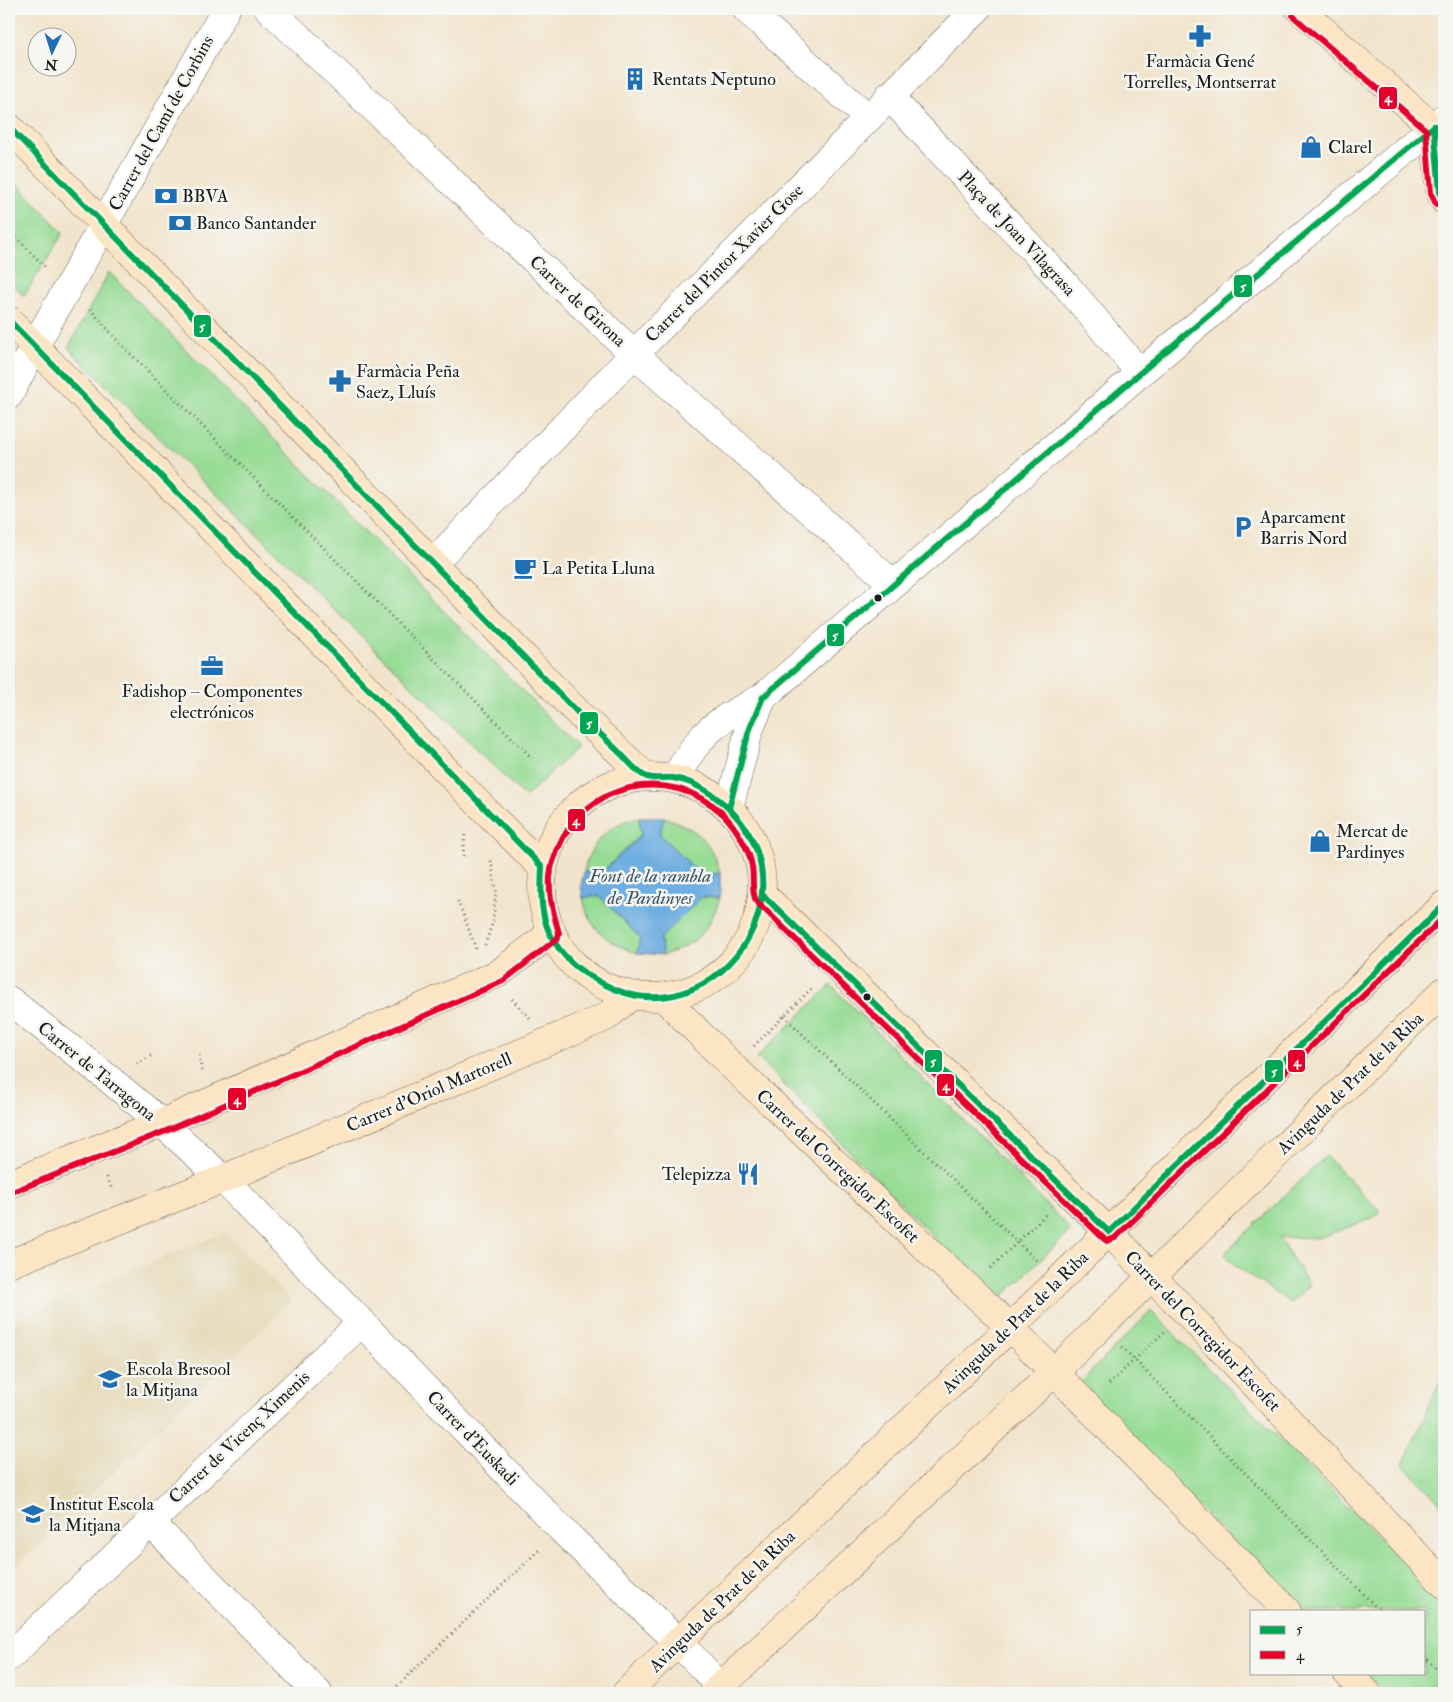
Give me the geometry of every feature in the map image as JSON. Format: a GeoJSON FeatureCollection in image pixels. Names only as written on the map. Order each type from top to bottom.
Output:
{"type":"FeatureCollection","features":[{"type":"Feature","properties":{"kind":"street","name":"Carrer del Camí de Corbins"},"geometry":{"type":"LineString","coordinates":[[9,395],[34,347],[226,9]]}},
{"type":"Feature","properties":{"kind":"street","name":"Carrer de Girona"},"geometry":{"type":"LineString","coordinates":[[269,9],[634,354],[893,584]]}},
{"type":"Feature","properties":{"kind":"street"},"geometry":{"type":"LineString","coordinates":[[746,9],[868,118]]}},
{"type":"Feature","properties":{"kind":"street","name":"Carrer del Pintor Xavier Gose"},"geometry":{"type":"LineString","coordinates":[[433,563],[634,354],[977,9]]}},
{"type":"Feature","properties":{"kind":"street"},"geometry":{"type":"LineString","coordinates":[[1300,9],[1441,127]]}},
{"type":"Feature","properties":{"kind":"street","name":"Plaça de Joan Vilagrasa"},"geometry":{"type":"LineString","coordinates":[[889,96],[1066,285],[1140,373]]}},
{"type":"Feature","properties":{"kind":"street"},"geometry":{"type":"LineString","coordinates":[[1441,127],[1440,192],[1444,200]]}},
{"type":"Feature","properties":{"kind":"street"},"geometry":{"type":"LineString","coordinates":[[674,778],[702,737],[720,722],[763,697],[1140,373],[1441,127]]}},
{"type":"Feature","properties":{"kind":"street"},"geometry":{"type":"LineString","coordinates":[[9,128],[580,715],[645,776]]}},
{"type":"Feature","properties":{"kind":"street"},"geometry":{"type":"LineString","coordinates":[[9,320],[542,867]]}},
{"type":"Feature","properties":{"kind":"street"},"geometry":{"type":"LineString","coordinates":[[729,808],[749,731],[763,697]]}},
{"type":"Feature","properties":{"kind":"street"},"geometry":{"type":"LineString","coordinates":[[645,776],[674,778],[704,790],[729,808],[749,833],[761,864],[763,895],[757,925],[742,952],[720,975],[694,990],[664,998],[631,996],[598,984],[570,962],[550,934],[541,901],[542,867],[555,832],[578,804],[609,784],[645,776]]}},
{"type":"Feature","properties":{"kind":"street","name":"Carrer del Corregidor Escofet"},"geometry":{"type":"LineString","coordinates":[[763,895],[1109,1232],[1444,1584]]}},
{"type":"Feature","properties":{"kind":"street","name":"Avinguda de Prat de la Riba"},"geometry":{"type":"LineString","coordinates":[[626,1693],[1109,1232],[1444,905]]}},
{"type":"Feature","properties":{"kind":"street"},"geometry":{"type":"LineString","coordinates":[[9,1184],[162,1123],[486,969],[499,974],[550,934]]}},
{"type":"Feature","properties":{"kind":"street","name":"Avinguda de Prat de la Riba"},"geometry":{"type":"LineString","coordinates":[[721,1691],[1054,1372],[1444,991]]}},
{"type":"Feature","properties":{"kind":"street","name":"Carrer d'Oriol Martorell"},"geometry":{"type":"LineString","coordinates":[[9,1264],[223,1179],[606,1017],[631,996]]}},
{"type":"Feature","properties":{"kind":"street","name":"Carrer del Corregidor Escofet"},"geometry":{"type":"LineString","coordinates":[[664,998],[733,1067],[1010,1327],[1286,1610]]}},
{"type":"Feature","properties":{"kind":"street","name":"Carrer de Tarragona"},"geometry":{"type":"LineString","coordinates":[[9,1000],[162,1123]]}},
{"type":"Feature","properties":{"kind":"street"},"geometry":{"type":"LineString","coordinates":[[162,1123],[223,1179]]}},
{"type":"Feature","properties":{"kind":"street","name":"Carrer d'Euskadi"},"geometry":{"type":"LineString","coordinates":[[223,1179],[561,1529],[678,1642],[721,1691]]}},
{"type":"Feature","properties":{"kind":"street","name":"Carrer de Vicenç Ximenis"},"geometry":{"type":"LineString","coordinates":[[9,1657],[362,1322]]}},
{"type":"Feature","properties":{"kind":"street"},"geometry":{"type":"LineString","coordinates":[[150,1522],[318,1693]]}},
{"type":"Feature","properties":{"kind":"street"},"geometry":{"type":"LineString","coordinates":[[1349,1674],[1367,1693]]}},
{"type":"Feature","properties":{"kind":"path"},"geometry":{"type":"LineString","coordinates":[[9,230],[46,268]]}},
{"type":"Feature","properties":{"kind":"path"},"geometry":{"type":"LineString","coordinates":[[90,308],[120,343],[532,758]]}},
{"type":"Feature","properties":{"kind":"path"},"geometry":{"type":"LineString","coordinates":[[463,856],[465,825],[479,804]]}},
{"type":"Feature","properties":{"kind":"path"},"geometry":{"type":"LineString","coordinates":[[486,969],[496,891],[490,857]]}},
{"type":"Feature","properties":{"kind":"path"},"geometry":{"type":"LineString","coordinates":[[458,901],[486,969],[550,1041]]}},
{"type":"Feature","properties":{"kind":"path"},"geometry":{"type":"LineString","coordinates":[[733,1067],[834,966]]}},
{"type":"Feature","properties":{"kind":"path"},"geometry":{"type":"LineString","coordinates":[[784,1016],[1038,1262]]}},
{"type":"Feature","properties":{"kind":"path"},"geometry":{"type":"LineString","coordinates":[[96,1149],[113,1190]]}},
{"type":"Feature","properties":{"kind":"path"},"geometry":{"type":"LineString","coordinates":[[969,1290],[1068,1192]]}},
{"type":"Feature","properties":{"kind":"path"},"geometry":{"type":"LineString","coordinates":[[1087,1405],[1186,1312]]}},
{"type":"Feature","properties":{"kind":"path"},"geometry":{"type":"LineString","coordinates":[[1117,1342],[1379,1610]]}},
{"type":"Feature","properties":{"kind":"path"},"geometry":{"type":"LineString","coordinates":[[390,1693],[561,1529]]}},
{"type":"Feature","properties":{"kind":"path"},"geometry":{"type":"LineString","coordinates":[[1426,1658],[1444,1677]]}},
{"type":"Feature","properties":{"kind":"shaded area","name":"Escola Bresool la Mitjana"},"geometry":{"type":"Polygon","coordinates":[[[225,1232],[292,1301],[9,1573],[9,1322],[225,1232]]]}},
{"type":"Feature","properties":{"kind":"green space"},"geometry":{"type":"Polygon","coordinates":[[[9,175],[63,233],[24,296],[9,280],[9,175]]]}},
{"type":"Feature","properties":{"kind":"green space"},"geometry":{"type":"Polygon","coordinates":[[[109,272],[578,747],[525,797],[68,348],[109,272]]]}},
{"type":"Feature","properties":{"kind":"green space"},"geometry":{"type":"Polygon","coordinates":[[[639,817],[641,834],[599,875],[584,872],[591,851],[599,839],[620,824],[639,817]]]}},
{"type":"Feature","properties":{"kind":"green space"},"geometry":{"type":"Polygon","coordinates":[[[664,817],[685,826],[700,836],[712,851],[720,873],[702,876],[660,835],[664,817]]]}},
{"type":"Feature","properties":{"kind":"green space"},"geometry":{"type":"Polygon","coordinates":[[[599,896],[640,938],[637,953],[617,945],[601,934],[595,927],[590,919],[583,898],[599,896]]]}},
{"type":"Feature","properties":{"kind":"green space"},"geometry":{"type":"Polygon","coordinates":[[[702,897],[720,898],[706,929],[700,936],[685,946],[663,955],[660,939],[702,897]]]}},
{"type":"Feature","properties":{"kind":"green space"},"geometry":{"type":"Polygon","coordinates":[[[831,985],[1071,1230],[997,1302],[757,1057],[831,985]]]}},
{"type":"Feature","properties":{"kind":"green space"},"geometry":{"type":"Polygon","coordinates":[[[1326,1156],[1380,1211],[1373,1218],[1319,1238],[1279,1237],[1309,1285],[1291,1303],[1234,1265],[1224,1254],[1326,1156]]]}},
{"type":"Feature","properties":{"kind":"green space"},"geometry":{"type":"Polygon","coordinates":[[[1151,1311],[1444,1602],[1444,1693],[1385,1693],[1366,1674],[1426,1674],[1426,1610],[1301,1610],[1077,1386],[1151,1311]]]}},
{"type":"Feature","properties":{"kind":"green space"},"geometry":{"type":"Polygon","coordinates":[[[1444,1380],[1444,1507],[1403,1465],[1440,1381],[1444,1380]]]}},
{"type":"Feature","properties":{"kind":"water","name":"Font de la rambla de Pardinyes"},"geometry":{"type":"Polygon","coordinates":[[[639,817],[664,817],[660,835],[702,876],[720,873],[720,898],[702,897],[660,939],[663,955],[637,953],[640,938],[599,896],[583,898],[581,885],[584,872],[599,875],[641,835],[639,817]]]}},
{"type":"Feature","properties":{"kind":"transit line","name":"4"},"geometry":{"type":"LineString","coordinates":[[1293,16],[1426,130],[1431,194],[1436,204]]}},
{"type":"Feature","properties":{"kind":"transit line","name":"5"},"geometry":{"type":"LineString","coordinates":[[1434,126],[1440,192],[1444,200]]}},
{"type":"Feature","properties":{"kind":"transit line","name":"5"},"geometry":{"type":"LineString","coordinates":[[729,808],[749,731],[763,697],[1140,373],[1434,126]]}},
{"type":"Feature","properties":{"kind":"transit line","name":"5"},"geometry":{"type":"LineString","coordinates":[[9,127],[580,715],[634,768],[646,777],[673,778],[702,788],[720,800],[735,815],[751,838],[762,874],[762,893],[758,916],[749,937],[737,955],[721,971],[702,984],[682,993],[660,997],[637,996],[619,991],[577,968],[559,949],[547,927],[542,905],[542,867],[9,320]]}},
{"type":"Feature","properties":{"kind":"transit line","name":"4"},"geometry":{"type":"LineString","coordinates":[[12,1192],[166,1131],[503,981],[558,938],[559,933],[551,901],[550,877],[551,867],[557,851],[569,828],[586,809],[607,796],[630,788],[654,786],[678,789],[702,798],[723,814],[737,832],[751,860],[756,901],[1107,1241],[1115,1238],[1444,917]]}},
{"type":"Feature","properties":{"kind":"transit line","name":"5"},"geometry":{"type":"LineString","coordinates":[[763,895],[1109,1232],[1444,905]]}},
{"type":"Feature","properties":{"kind":"place","name":"Farmàcia Gené Torrelles, Montserrat"},"geometry":{"type":"Point","coordinates":[1200,36]}},
{"type":"Feature","properties":{"kind":"place","name":"Rentats Neptuno"},"geometry":{"type":"Point","coordinates":[635,79]}},
{"type":"Feature","properties":{"kind":"place","name":"Clarel"},"geometry":{"type":"Point","coordinates":[1311,147]}},
{"type":"Feature","properties":{"kind":"place","name":"BBVA"},"geometry":{"type":"Point","coordinates":[166,196]}},
{"type":"Feature","properties":{"kind":"place","name":"Banco Santander"},"geometry":{"type":"Point","coordinates":[180,223]}},
{"type":"Feature","properties":{"kind":"place","name":"Farmàcia Peña Saez, Lluís"},"geometry":{"type":"Point","coordinates":[340,381]}},
{"type":"Feature","properties":{"kind":"place","name":"Aparcament Barris Nord"},"geometry":{"type":"Point","coordinates":[1243,527]}},
{"type":"Feature","properties":{"kind":"place","name":"La Petita Lluna"},"geometry":{"type":"Point","coordinates":[525,568]}},
{"type":"Feature","properties":{"kind":"place","name":"Fadishop – Componentes electrónicos"},"geometry":{"type":"Point","coordinates":[212,666]}},
{"type":"Feature","properties":{"kind":"place","name":"Mercat de Pardinyes"},"geometry":{"type":"Point","coordinates":[1320,841]}},
{"type":"Feature","properties":{"kind":"place","name":"Telepizza"},"geometry":{"type":"Point","coordinates":[748,1174]}},
{"type":"Feature","properties":{"kind":"place","name":"Escola Bresool la Mitjana"},"geometry":{"type":"Point","coordinates":[110,1379]}},
{"type":"Feature","properties":{"kind":"place","name":"Institut Escola la Mitjana"},"geometry":{"type":"Point","coordinates":[33,1514]}}]}
